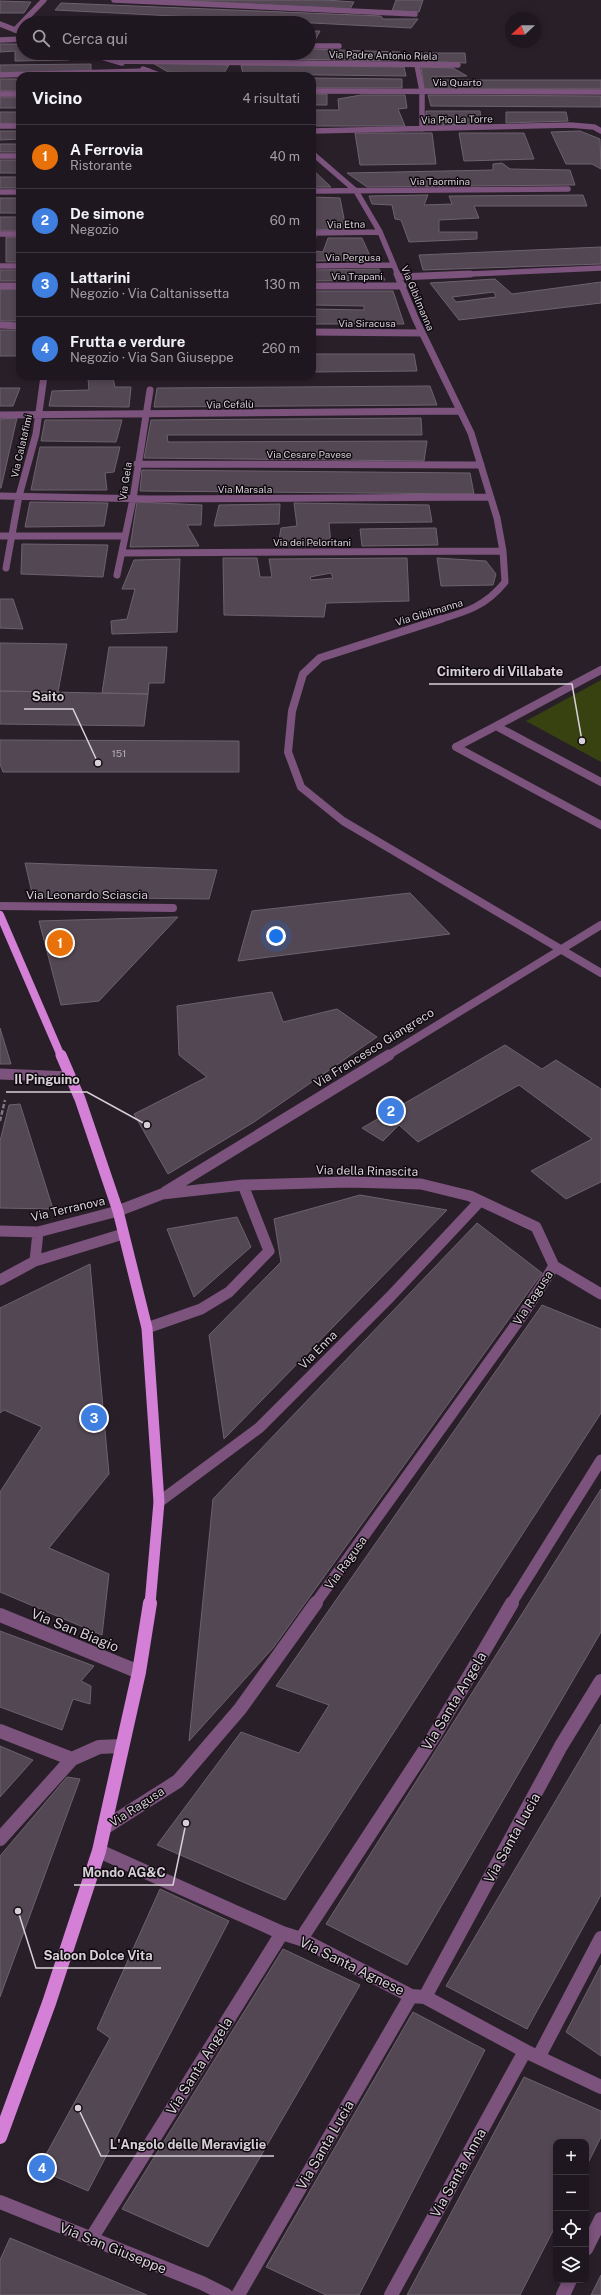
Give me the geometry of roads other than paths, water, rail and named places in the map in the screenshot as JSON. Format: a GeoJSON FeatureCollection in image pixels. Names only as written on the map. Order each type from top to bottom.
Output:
{"type":"FeatureCollection","features":[{"type":"Feature","properties":{"kind":"main road"},"geometry":{"type":"LineString","coordinates":[[0,915],[80,1099],[118,1211],[147,1328],[159,1502],[153,1587],[139,1672],[121,1746],[99,1851],[50,2003],[0,2137]]}},
{"type":"Feature","properties":{"kind":"street"},"geometry":{"type":"LineString","coordinates":[[29,16],[44,0]]}},
{"type":"Feature","properties":{"kind":"street"},"geometry":{"type":"LineString","coordinates":[[114,0],[415,14]]}},
{"type":"Feature","properties":{"kind":"street"},"geometry":{"type":"LineString","coordinates":[[0,24],[16,30]]}},
{"type":"Feature","properties":{"kind":"street"},"geometry":{"type":"LineString","coordinates":[[0,40],[16,39]]}},
{"type":"Feature","properties":{"kind":"street"},"geometry":{"type":"LineString","coordinates":[[316,46],[339,46]]}},
{"type":"Feature","properties":{"kind":"street"},"geometry":{"type":"LineString","coordinates":[[110,60],[150,71]]}},
{"type":"Feature","properties":{"kind":"street","name":"Via Padre Antonio Riela"},"geometry":{"type":"LineString","coordinates":[[116,62],[458,65]]}},
{"type":"Feature","properties":{"kind":"street"},"geometry":{"type":"LineString","coordinates":[[417,65],[422,91],[422,129]]}},
{"type":"Feature","properties":{"kind":"street"},"geometry":{"type":"LineString","coordinates":[[137,72],[150,71]]}},
{"type":"Feature","properties":{"kind":"street"},"geometry":{"type":"LineString","coordinates":[[0,75],[16,75]]}},
{"type":"Feature","properties":{"kind":"street","name":"Via Quarto"},"geometry":{"type":"LineString","coordinates":[[316,91],[601,92]]}},
{"type":"Feature","properties":{"kind":"street"},"geometry":{"type":"LineString","coordinates":[[0,94],[16,94]]}},
{"type":"Feature","properties":{"kind":"street","name":"Via Pio La Torre"},"geometry":{"type":"LineString","coordinates":[[316,131],[570,125],[594,127],[601,131]]}},
{"type":"Feature","properties":{"kind":"street"},"geometry":{"type":"LineString","coordinates":[[0,126],[16,126]]}},
{"type":"Feature","properties":{"kind":"street"},"geometry":{"type":"LineString","coordinates":[[0,156],[16,156]]}},
{"type":"Feature","properties":{"kind":"street","name":"Via Gibilmanna"},"geometry":{"type":"LineString","coordinates":[[316,156],[356,190],[380,232],[422,333],[471,433],[490,497],[503,551],[505,582],[494,596],[471,610],[320,658],[303,674],[292,711],[288,752],[301,788],[343,821],[562,948],[601,973]]}},
{"type":"Feature","properties":{"kind":"street","name":"Via Taormina"},"geometry":{"type":"LineString","coordinates":[[316,191],[568,190]]}},
{"type":"Feature","properties":{"kind":"street"},"geometry":{"type":"LineString","coordinates":[[0,192],[16,192]]}},
{"type":"Feature","properties":{"kind":"street","name":"Via Etna"},"geometry":{"type":"LineString","coordinates":[[316,233],[380,232]]}},
{"type":"Feature","properties":{"kind":"street"},"geometry":{"type":"LineString","coordinates":[[0,234],[16,234]]}},
{"type":"Feature","properties":{"kind":"street","name":"Via Pergusa"},"geometry":{"type":"LineString","coordinates":[[316,266],[394,265]]}},
{"type":"Feature","properties":{"kind":"street"},"geometry":{"type":"LineString","coordinates":[[0,266],[16,266]]}},
{"type":"Feature","properties":{"kind":"street"},"geometry":{"type":"LineString","coordinates":[[399,277],[601,268]]}},
{"type":"Feature","properties":{"kind":"street"},"geometry":{"type":"LineString","coordinates":[[0,286],[16,286]]}},
{"type":"Feature","properties":{"kind":"street","name":"Via Trapani"},"geometry":{"type":"LineString","coordinates":[[316,286],[403,286]]}},
{"type":"Feature","properties":{"kind":"street"},"geometry":{"type":"LineString","coordinates":[[0,325],[16,326]]}},
{"type":"Feature","properties":{"kind":"street","name":"Via Siracusa"},"geometry":{"type":"LineString","coordinates":[[316,332],[422,333]]}},
{"type":"Feature","properties":{"kind":"street","name":"Via Calatafimi"},"geometry":{"type":"LineString","coordinates":[[6,568],[19,496],[36,434],[43,380]]}},
{"type":"Feature","properties":{"kind":"street","name":"Via Gela"},"geometry":{"type":"LineString","coordinates":[[117,575],[132,499],[150,390]]}},
{"type":"Feature","properties":{"kind":"street","name":"Via Cefalù"},"geometry":{"type":"LineString","coordinates":[[0,415],[146,415],[460,411]]}},
{"type":"Feature","properties":{"kind":"street","name":"Via Cesare Pavese"},"geometry":{"type":"LineString","coordinates":[[138,464],[481,465]]}},
{"type":"Feature","properties":{"kind":"street","name":"Via Marsala"},"geometry":{"type":"LineString","coordinates":[[0,496],[132,499],[490,497]]}},
{"type":"Feature","properties":{"kind":"street"},"geometry":{"type":"LineString","coordinates":[[0,536],[125,536]]}},
{"type":"Feature","properties":{"kind":"street","name":"Via dei Peloritani"},"geometry":{"type":"LineString","coordinates":[[122,553],[503,551]]}},
{"type":"Feature","properties":{"kind":"street"},"geometry":{"type":"LineString","coordinates":[[601,670],[456,746],[601,825]]}},
{"type":"Feature","properties":{"kind":"street"},"geometry":{"type":"LineString","coordinates":[[496,726],[601,782]]}},
{"type":"Feature","properties":{"kind":"street","name":"Via Leonardo Sciascia"},"geometry":{"type":"LineString","coordinates":[[0,906],[173,908]]}},
{"type":"Feature","properties":{"kind":"street","name":"Via Francesco Giangreco"},"geometry":{"type":"LineString","coordinates":[[162,1194],[601,925]]}},
{"type":"Feature","properties":{"kind":"street"},"geometry":{"type":"LineString","coordinates":[[0,1074],[70,1077]]}},
{"type":"Feature","properties":{"kind":"street","name":"Via della Rinascita"},"geometry":{"type":"LineString","coordinates":[[118,1211],[162,1194],[244,1185],[348,1182],[422,1184],[470,1196],[536,1227],[554,1266]]}},
{"type":"Feature","properties":{"kind":"street"},"geometry":{"type":"LineString","coordinates":[[147,1328],[201,1309],[229,1292],[269,1251],[244,1185]]}},
{"type":"Feature","properties":{"kind":"street","name":"Via Enna"},"geometry":{"type":"LineString","coordinates":[[159,1502],[259,1428],[390,1297],[480,1201]]}},
{"type":"Feature","properties":{"kind":"street","name":"Via Terranova"},"geometry":{"type":"LineString","coordinates":[[0,1231],[38,1232],[118,1211]]}},
{"type":"Feature","properties":{"kind":"street"},"geometry":{"type":"LineString","coordinates":[[35,1262],[38,1232]]}},
{"type":"Feature","properties":{"kind":"street"},"geometry":{"type":"LineString","coordinates":[[0,1280],[35,1262],[123,1234]]}},
{"type":"Feature","properties":{"kind":"street"},"geometry":{"type":"LineString","coordinates":[[554,1266],[601,1294]]}},
{"type":"Feature","properties":{"kind":"street","name":"Via Ragusa"},"geometry":{"type":"LineString","coordinates":[[104,1828],[178,1781],[240,1709],[522,1316],[554,1266]]}},
{"type":"Feature","properties":{"kind":"street","name":"Via Santa Angela"},"geometry":{"type":"LineString","coordinates":[[301,1939],[434,1736],[504,1616],[601,1460]]}},
{"type":"Feature","properties":{"kind":"street","name":"Via San Biagio"},"geometry":{"type":"LineString","coordinates":[[0,1615],[139,1672]]}},
{"type":"Feature","properties":{"kind":"street","name":"Via Santa Lucia"},"geometry":{"type":"LineString","coordinates":[[238,2295],[418,1996],[561,1746],[601,1681]]}},
{"type":"Feature","properties":{"kind":"street"},"geometry":{"type":"LineString","coordinates":[[0,1732],[72,1759]]}},
{"type":"Feature","properties":{"kind":"street"},"geometry":{"type":"LineString","coordinates":[[0,1839],[72,1759],[98,1747],[121,1746]]}},
{"type":"Feature","properties":{"kind":"street","name":"Via Santa Agnese"},"geometry":{"type":"LineString","coordinates":[[99,1851],[282,1933],[301,1939],[418,1996],[525,2051],[539,2056],[601,2087]]}},
{"type":"Feature","properties":{"kind":"street","name":"Via Santa Angela"},"geometry":{"type":"LineString","coordinates":[[91,2239],[282,1933]]}},
{"type":"Feature","properties":{"kind":"street"},"geometry":{"type":"LineString","coordinates":[[539,2056],[601,1938]]}},
{"type":"Feature","properties":{"kind":"street","name":"Via Santa Anna"},"geometry":{"type":"LineString","coordinates":[[391,2295],[525,2051]]}},
{"type":"Feature","properties":{"kind":"street","name":"Via San Giuseppe"},"geometry":{"type":"LineString","coordinates":[[0,2202],[202,2283],[226,2295]]}},
{"type":"Feature","properties":{"kind":"street"},"geometry":{"type":"LineString","coordinates":[[587,2247],[601,2219]]}},
{"type":"Feature","properties":{"kind":"street"},"geometry":{"type":"LineString","coordinates":[[563,2295],[569,2283]]}},
{"type":"Feature","properties":{"kind":"place","name":"Cimitero di Villabate"},"geometry":{"type":"Point","coordinates":[582,741]}},
{"type":"Feature","properties":{"kind":"place","name":"Saito"},"geometry":{"type":"Point","coordinates":[98,763]}},
{"type":"Feature","properties":{"kind":"place","name":"A Ferrovia"},"geometry":{"type":"Point","coordinates":[60,943]}},
{"type":"Feature","properties":{"kind":"place","name":"De simone"},"geometry":{"type":"Point","coordinates":[391,1111]}},
{"type":"Feature","properties":{"kind":"place","name":"Il Pinguino"},"geometry":{"type":"Point","coordinates":[147,1125]}},
{"type":"Feature","properties":{"kind":"place","name":"Lattarini"},"geometry":{"type":"Point","coordinates":[94,1418]}},
{"type":"Feature","properties":{"kind":"place","name":"Mondo AG&C"},"geometry":{"type":"Point","coordinates":[186,1823]}},
{"type":"Feature","properties":{"kind":"place","name":"Saloon Dolce Vita"},"geometry":{"type":"Point","coordinates":[18,1911]}},
{"type":"Feature","properties":{"kind":"place","name":"L'Angolo delle Meraviglie"},"geometry":{"type":"Point","coordinates":[78,2108]}},
{"type":"Feature","properties":{"kind":"place","name":"Frutta e verdure"},"geometry":{"type":"Point","coordinates":[42,2168]}}]}
